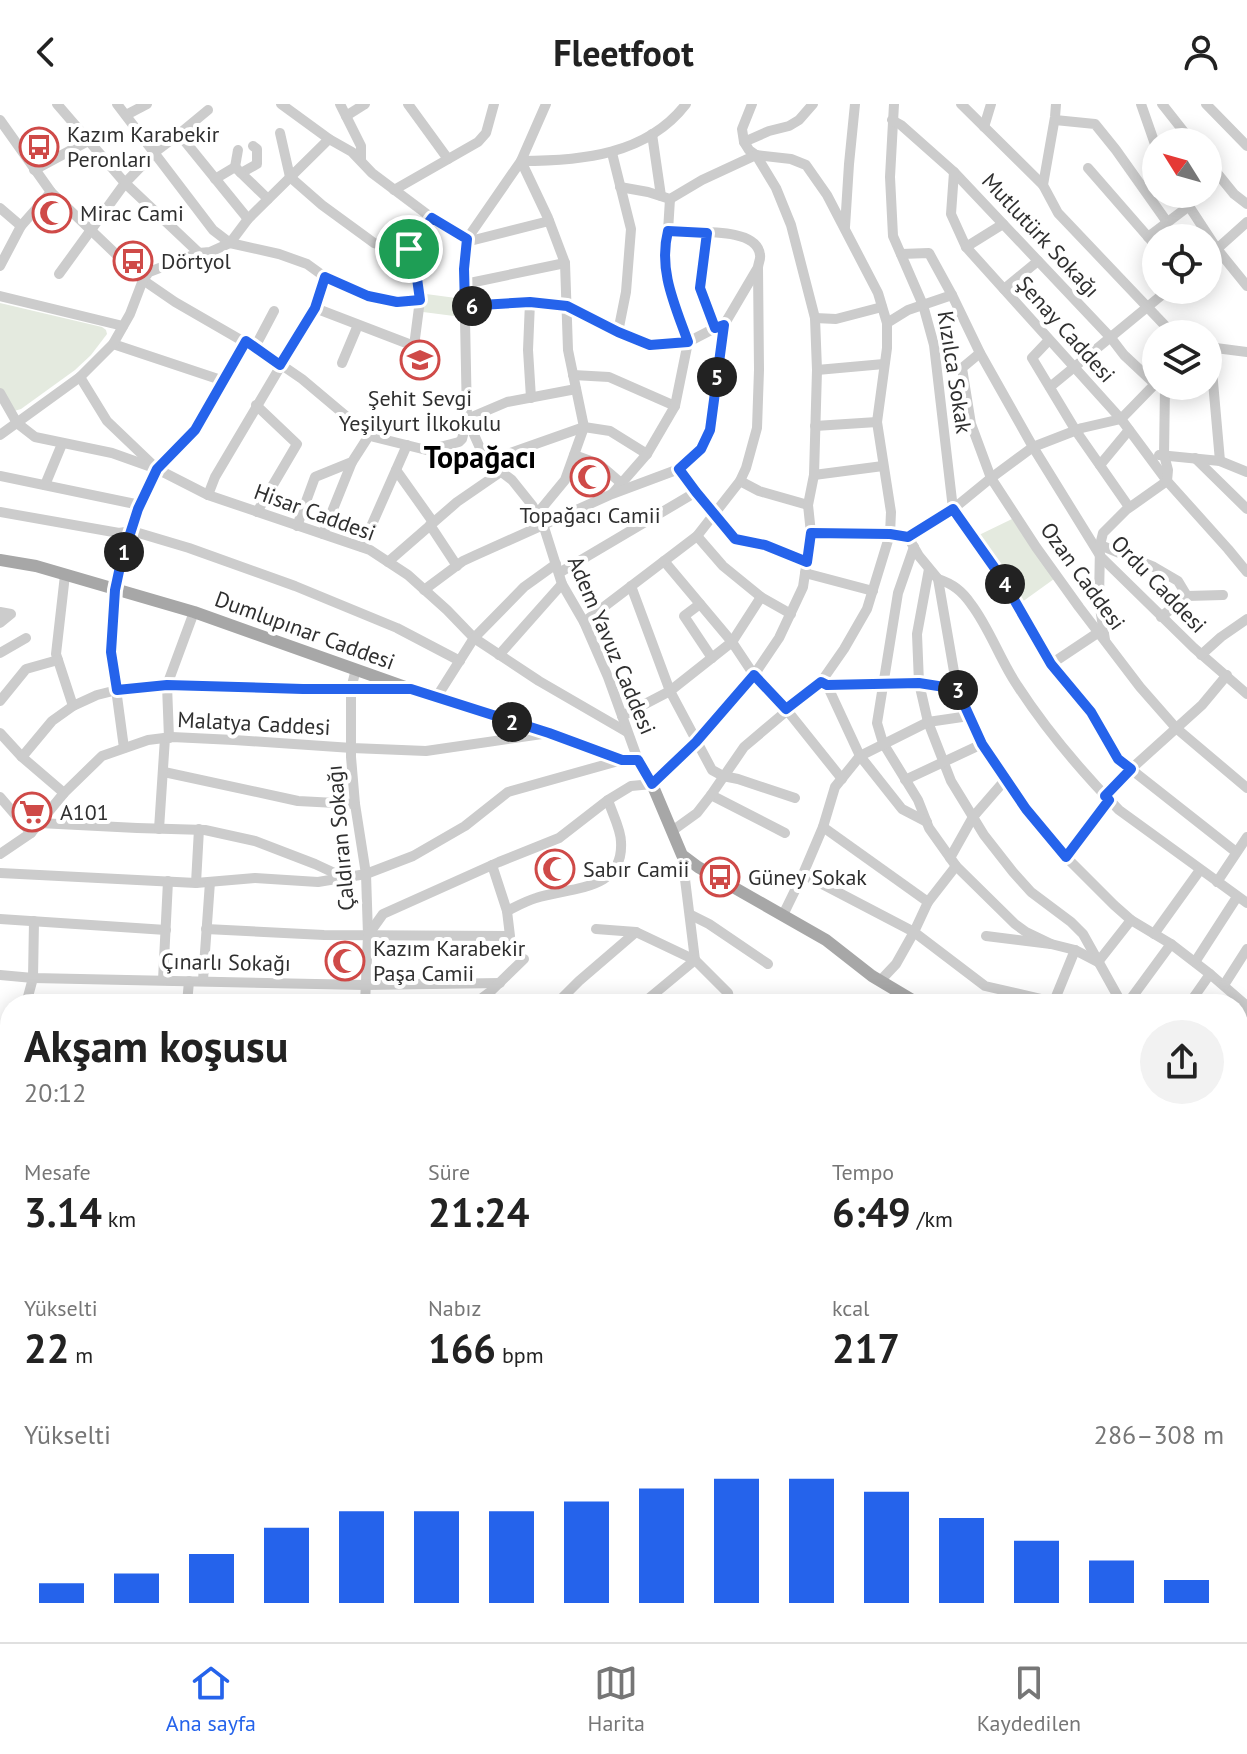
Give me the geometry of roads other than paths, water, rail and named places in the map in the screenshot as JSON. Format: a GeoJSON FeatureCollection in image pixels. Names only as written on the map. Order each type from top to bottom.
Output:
{"type":"FeatureCollection","features":[{"type":"Feature","properties":{"kind":"main road","name":"Dumlupınar Caddesi"},"geometry":{"type":"LineString","coordinates":[[0,560],[36,566],[194,612],[436,698],[549,733],[622,760],[638,760]]}},
{"type":"Feature","properties":{"kind":"main road","name":"Adem Yavuz Caddesi"},"geometry":{"type":"LineString","coordinates":[[638,760],[652,784],[682,855]]}},
{"type":"Feature","properties":{"kind":"main road"},"geometry":{"type":"LineString","coordinates":[[682,855],[826,940],[902,994]]}},
{"type":"Feature","properties":{"kind":"street"},"geometry":{"type":"LineString","coordinates":[[57,104],[125,183],[199,253]]}},
{"type":"Feature","properties":{"kind":"street"},"geometry":{"type":"LineString","coordinates":[[117,104],[213,230],[230,243],[307,264],[325,277],[368,296],[397,302],[420,300]]}},
{"type":"Feature","properties":{"kind":"street"},"geometry":{"type":"LineString","coordinates":[[126,115],[147,104]]}},
{"type":"Feature","properties":{"kind":"street"},"geometry":{"type":"LineString","coordinates":[[281,104],[352,152],[372,173],[467,241],[549,221]]}},
{"type":"Feature","properties":{"kind":"street"},"geometry":{"type":"LineString","coordinates":[[340,104],[361,146],[361,160]]}},
{"type":"Feature","properties":{"kind":"street"},"geometry":{"type":"LineString","coordinates":[[346,116],[365,104]]}},
{"type":"Feature","properties":{"kind":"street"},"geometry":{"type":"LineString","coordinates":[[408,104],[448,159]]}},
{"type":"Feature","properties":{"kind":"street"},"geometry":{"type":"LineString","coordinates":[[466,458],[458,449],[467,419],[467,241],[521,161],[546,104]]}},
{"type":"Feature","properties":{"kind":"street"},"geometry":{"type":"LineString","coordinates":[[521,161],[562,161],[612,153],[647,138],[679,114],[686,104]]}},
{"type":"Feature","properties":{"kind":"street"},"geometry":{"type":"LineString","coordinates":[[368,935],[383,914],[559,838],[631,786],[652,784],[696,742],[754,675],[791,614],[803,587],[811,533],[808,505],[814,475],[815,318],[791,225],[776,188],[756,155],[744,142],[742,129],[752,104]]}},
{"type":"Feature","properties":{"kind":"street"},"geometry":{"type":"LineString","coordinates":[[744,142],[789,126],[813,104]]}},
{"type":"Feature","properties":{"kind":"street"},"geometry":{"type":"LineString","coordinates":[[845,229],[855,104]]}},
{"type":"Feature","properties":{"kind":"street","name":"Kızılca Sokak"},"geometry":{"type":"LineString","coordinates":[[894,104],[890,177],[893,236],[923,305],[934,345],[953,509]]}},
{"type":"Feature","properties":{"kind":"street"},"geometry":{"type":"LineString","coordinates":[[961,104],[1043,185],[1058,213],[1160,320]]}},
{"type":"Feature","properties":{"kind":"street"},"geometry":{"type":"LineString","coordinates":[[984,127],[991,104]]}},
{"type":"Feature","properties":{"kind":"street"},"geometry":{"type":"LineString","coordinates":[[1043,185],[1056,104]]}},
{"type":"Feature","properties":{"kind":"street"},"geometry":{"type":"LineString","coordinates":[[1162,104],[1181,128]]}},
{"type":"Feature","properties":{"kind":"street"},"geometry":{"type":"LineString","coordinates":[[1206,104],[1247,146]]}},
{"type":"Feature","properties":{"kind":"street"},"geometry":{"type":"LineString","coordinates":[[394,190],[478,142],[486,133],[492,106]]}},
{"type":"Feature","properties":{"kind":"street"},"geometry":{"type":"LineString","coordinates":[[1143,106],[1150,128]]}},
{"type":"Feature","properties":{"kind":"street"},"geometry":{"type":"LineString","coordinates":[[59,274],[125,183],[155,152],[208,110]]}},
{"type":"Feature","properties":{"kind":"street"},"geometry":{"type":"LineString","coordinates":[[0,120],[4,136],[51,192],[143,280],[302,379],[374,437],[495,466]]}},
{"type":"Feature","properties":{"kind":"street","name":"Mutlutürk Sokağı"},"geometry":{"type":"LineString","coordinates":[[892,120],[954,172],[1142,371]]}},
{"type":"Feature","properties":{"kind":"street"},"geometry":{"type":"LineString","coordinates":[[1055,120],[1095,124],[1167,222]]}},
{"type":"Feature","properties":{"kind":"street"},"geometry":{"type":"LineString","coordinates":[[280,133],[290,177],[374,243],[396,250],[409,249],[432,218]]}},
{"type":"Feature","properties":{"kind":"street"},"geometry":{"type":"LineString","coordinates":[[179,134],[248,219]]}},
{"type":"Feature","properties":{"kind":"street"},"geometry":{"type":"LineString","coordinates":[[612,494],[647,454],[675,406],[688,342],[666,277],[668,231],[665,197],[652,134]]}},
{"type":"Feature","properties":{"kind":"street"},"geometry":{"type":"LineString","coordinates":[[0,435],[80,377],[113,344],[149,272],[230,243],[248,219],[329,139]]}},
{"type":"Feature","properties":{"kind":"street"},"geometry":{"type":"LineString","coordinates":[[34,170],[88,141]]}},
{"type":"Feature","properties":{"kind":"street"},"geometry":{"type":"LineString","coordinates":[[215,179],[257,164],[257,149],[253,146]]}},
{"type":"Feature","properties":{"kind":"street"},"geometry":{"type":"LineString","coordinates":[[238,150],[238,170],[268,199]]}},
{"type":"Feature","properties":{"kind":"street"},"geometry":{"type":"LineString","coordinates":[[612,153],[631,229],[626,292],[618,332]]}},
{"type":"Feature","properties":{"kind":"street"},"geometry":{"type":"LineString","coordinates":[[620,187],[665,197],[756,155],[791,159],[806,165],[827,195],[878,293],[887,323],[887,348],[877,422],[891,512],[890,534],[867,609],[824,684],[786,709],[744,747],[697,813],[672,831]]}},
{"type":"Feature","properties":{"kind":"street"},"geometry":{"type":"LineString","coordinates":[[521,161],[565,263],[568,350],[584,427],[565,480],[540,519]]}},
{"type":"Feature","properties":{"kind":"street"},"geometry":{"type":"LineString","coordinates":[[1088,168],[1142,230]]}},
{"type":"Feature","properties":{"kind":"street","name":"Şenay Caddesi"},"geometry":{"type":"LineString","coordinates":[[954,172],[951,214],[966,247],[1121,419],[1167,481],[1247,572]]}},
{"type":"Feature","properties":{"kind":"street"},"geometry":{"type":"LineString","coordinates":[[1222,179],[1247,204]]}},
{"type":"Feature","properties":{"kind":"street"},"geometry":{"type":"LineString","coordinates":[[0,265],[21,226],[51,192]]}},
{"type":"Feature","properties":{"kind":"street"},"geometry":{"type":"LineString","coordinates":[[0,208],[21,226]]}},
{"type":"Feature","properties":{"kind":"street"},"geometry":{"type":"LineString","coordinates":[[1164,224],[1186,208]]}},
{"type":"Feature","properties":{"kind":"street"},"geometry":{"type":"LineString","coordinates":[[1222,244],[1247,222]]}},
{"type":"Feature","properties":{"kind":"street"},"geometry":{"type":"LineString","coordinates":[[966,247],[1003,224]]}},
{"type":"Feature","properties":{"kind":"street"},"geometry":{"type":"LineString","coordinates":[[584,622],[697,536],[740,481],[757,428],[760,255],[754,243],[743,235],[668,231]]}},
{"type":"Feature","properties":{"kind":"street"},"geometry":{"type":"LineString","coordinates":[[707,233],[700,288],[720,326]]}},
{"type":"Feature","properties":{"kind":"street"},"geometry":{"type":"LineString","coordinates":[[315,308],[414,346],[420,300],[415,264],[409,249]]}},
{"type":"Feature","properties":{"kind":"street","name":"Ordu Caddesi"},"geometry":{"type":"LineString","coordinates":[[901,254],[929,253],[1033,447],[1100,551],[1161,617],[1247,694]]}},
{"type":"Feature","properties":{"kind":"street"},"geometry":{"type":"LineString","coordinates":[[1222,255],[1247,286]]}},
{"type":"Feature","properties":{"kind":"street"},"geometry":{"type":"LineString","coordinates":[[1004,289],[1038,261]]}},
{"type":"Feature","properties":{"kind":"street"},"geometry":{"type":"LineString","coordinates":[[465,284],[565,263]]}},
{"type":"Feature","properties":{"kind":"street"},"geometry":{"type":"LineString","coordinates":[[424,590],[457,566],[540,519],[679,469],[701,449],[710,430],[720,326],[758,268]]}},
{"type":"Feature","properties":{"kind":"street"},"geometry":{"type":"LineString","coordinates":[[208,495],[256,405],[315,308],[325,277]]}},
{"type":"Feature","properties":{"kind":"street"},"geometry":{"type":"LineString","coordinates":[[887,323],[908,310],[952,295]]}},
{"type":"Feature","properties":{"kind":"street"},"geometry":{"type":"LineString","coordinates":[[0,296],[123,326]]}},
{"type":"Feature","properties":{"kind":"street"},"geometry":{"type":"LineString","coordinates":[[465,306],[530,302],[567,306],[650,345],[688,342],[720,326]]}},
{"type":"Feature","properties":{"kind":"street"},"geometry":{"type":"LineString","coordinates":[[530,302],[528,350],[531,398]]}},
{"type":"Feature","properties":{"kind":"street"},"geometry":{"type":"LineString","coordinates":[[1050,387],[1152,304]]}},
{"type":"Feature","properties":{"kind":"street"},"geometry":{"type":"LineString","coordinates":[[815,318],[836,319],[882,307]]}},
{"type":"Feature","properties":{"kind":"street"},"geometry":{"type":"LineString","coordinates":[[124,748],[111,652],[115,590],[140,505],[157,469],[195,430],[224,381],[274,311]]}},
{"type":"Feature","properties":{"kind":"street"},"geometry":{"type":"LineString","coordinates":[[342,363],[358,325]]}},
{"type":"Feature","properties":{"kind":"street"},"geometry":{"type":"LineString","coordinates":[[1049,340],[1032,358],[1076,431],[1129,507]]}},
{"type":"Feature","properties":{"kind":"street"},"geometry":{"type":"LineString","coordinates":[[113,344],[224,381]]}},
{"type":"Feature","properties":{"kind":"street"},"geometry":{"type":"LineString","coordinates":[[1222,349],[1247,352]]}},
{"type":"Feature","properties":{"kind":"street","name":"Ozan Caddesi"},"geometry":{"type":"LineString","coordinates":[[980,353],[962,368],[971,424],[991,478],[1036,547],[1140,687],[1176,728],[1247,788]]}},
{"type":"Feature","properties":{"kind":"street"},"geometry":{"type":"LineString","coordinates":[[817,370],[884,364]]}},
{"type":"Feature","properties":{"kind":"street"},"geometry":{"type":"LineString","coordinates":[[573,375],[609,377],[675,406]]}},
{"type":"Feature","properties":{"kind":"street"},"geometry":{"type":"LineString","coordinates":[[80,377],[107,421],[157,469]]}},
{"type":"Feature","properties":{"kind":"street"},"geometry":{"type":"LineString","coordinates":[[467,419],[507,402],[576,389]]}},
{"type":"Feature","properties":{"kind":"street"},"geometry":{"type":"LineString","coordinates":[[0,393],[17,423]]}},
{"type":"Feature","properties":{"kind":"street"},"geometry":{"type":"LineString","coordinates":[[1051,944],[1015,924],[953,862],[929,828],[918,800],[883,743],[877,723],[898,593],[911,542],[991,478],[1033,447],[1121,419],[1142,398]]}},
{"type":"Feature","properties":{"kind":"street"},"geometry":{"type":"LineString","coordinates":[[1106,642],[1099,601],[1103,533],[1129,507],[1167,481],[1165,400]]}},
{"type":"Feature","properties":{"kind":"street"},"geometry":{"type":"LineString","coordinates":[[1214,400],[1220,461]]}},
{"type":"Feature","properties":{"kind":"street"},"geometry":{"type":"LineString","coordinates":[[256,405],[297,444],[257,512]]}},
{"type":"Feature","properties":{"kind":"street","name":"Adem Yavuz Caddesi"},"geometry":{"type":"LineString","coordinates":[[467,419],[479,444],[495,466],[512,480],[540,519],[559,573],[584,622],[638,760]]}},
{"type":"Feature","properties":{"kind":"street"},"geometry":{"type":"LineString","coordinates":[[815,426],[877,422]]}},
{"type":"Feature","properties":{"kind":"street","name":"Hisar Caddesi"},"geometry":{"type":"LineString","coordinates":[[17,423],[35,437],[112,453],[157,469],[208,495],[370,550],[424,590],[474,638],[539,681],[627,732]]}},
{"type":"Feature","properties":{"kind":"street"},"geometry":{"type":"LineString","coordinates":[[388,562],[495,466],[584,427],[610,431],[647,454]]}},
{"type":"Feature","properties":{"kind":"street"},"geometry":{"type":"LineString","coordinates":[[1100,465],[1129,430]]}},
{"type":"Feature","properties":{"kind":"street"},"geometry":{"type":"LineString","coordinates":[[323,534],[352,462],[370,434]]}},
{"type":"Feature","properties":{"kind":"street"},"geometry":{"type":"LineString","coordinates":[[430,450],[472,437],[479,444],[478,455],[466,458]]}},
{"type":"Feature","properties":{"kind":"street"},"geometry":{"type":"LineString","coordinates":[[45,485],[62,444]]}},
{"type":"Feature","properties":{"kind":"street"},"geometry":{"type":"LineString","coordinates":[[362,547],[407,445]]}},
{"type":"Feature","properties":{"kind":"street"},"geometry":{"type":"LineString","coordinates":[[1147,454],[1220,461],[1247,472]]}},
{"type":"Feature","properties":{"kind":"street"},"geometry":{"type":"LineString","coordinates":[[574,455],[599,464],[621,483]]}},
{"type":"Feature","properties":{"kind":"street"},"geometry":{"type":"LineString","coordinates":[[1195,458],[1247,509]]}},
{"type":"Feature","properties":{"kind":"street"},"geometry":{"type":"LineString","coordinates":[[297,526],[315,477],[352,462]]}},
{"type":"Feature","properties":{"kind":"street"},"geometry":{"type":"LineString","coordinates":[[814,475],[883,466]]}},
{"type":"Feature","properties":{"kind":"street"},"geometry":{"type":"LineString","coordinates":[[679,469],[735,539],[765,545],[806,568],[873,591]]}},
{"type":"Feature","properties":{"kind":"street"},"geometry":{"type":"LineString","coordinates":[[396,470],[457,566]]}},
{"type":"Feature","properties":{"kind":"street"},"geometry":{"type":"LineString","coordinates":[[0,476],[140,505]]}},
{"type":"Feature","properties":{"kind":"street"},"geometry":{"type":"LineString","coordinates":[[740,481],[759,491],[808,505]]}},
{"type":"Feature","properties":{"kind":"street"},"geometry":{"type":"LineString","coordinates":[[436,698],[474,638],[524,587],[559,573],[696,492]]}},
{"type":"Feature","properties":{"kind":"street"},"geometry":{"type":"LineString","coordinates":[[953,509],[1001,577],[1051,664],[1091,712],[1118,759],[1236,852]]}},
{"type":"Feature","properties":{"kind":"street"},"geometry":{"type":"LineString","coordinates":[[0,512],[119,533],[132,531],[189,548],[295,586],[397,628],[460,661]]}},
{"type":"Feature","properties":{"kind":"street"},"geometry":{"type":"LineString","coordinates":[[811,533],[890,534],[911,542],[938,579],[953,584],[972,605],[1016,685],[1070,757],[1107,798],[1242,900],[1195,962]]}},
{"type":"Feature","properties":{"kind":"street"},"geometry":{"type":"LineString","coordinates":[[697,536],[723,566],[761,597],[791,614]]}},
{"type":"Feature","properties":{"kind":"street"},"geometry":{"type":"LineString","coordinates":[[1100,551],[1154,567],[1178,581],[1187,596]]}},
{"type":"Feature","properties":{"kind":"street"},"geometry":{"type":"LineString","coordinates":[[664,561],[842,779]]}},
{"type":"Feature","properties":{"kind":"street"},"geometry":{"type":"LineString","coordinates":[[929,569],[917,634],[919,683],[928,722],[951,781],[1013,872],[1031,892],[1083,934],[1118,994]]}},
{"type":"Feature","properties":{"kind":"street"},"geometry":{"type":"LineString","coordinates":[[499,655],[559,573]]}},
{"type":"Feature","properties":{"kind":"street"},"geometry":{"type":"LineString","coordinates":[[65,575],[56,654],[73,706]]}},
{"type":"Feature","properties":{"kind":"street"},"geometry":{"type":"LineString","coordinates":[[938,579],[957,689],[982,744],[1026,809],[1066,857],[1131,920],[1171,944],[1233,994]]}},
{"type":"Feature","properties":{"kind":"street"},"geometry":{"type":"LineString","coordinates":[[631,586],[670,691],[712,770],[795,798]]}},
{"type":"Feature","properties":{"kind":"street"},"geometry":{"type":"LineString","coordinates":[[1161,617],[1187,596],[1223,595]]}},
{"type":"Feature","properties":{"kind":"street"},"geometry":{"type":"LineString","coordinates":[[622,716],[670,691],[732,642],[761,597]]}},
{"type":"Feature","properties":{"kind":"street"},"geometry":{"type":"LineString","coordinates":[[700,604],[684,616],[712,658]]}},
{"type":"Feature","properties":{"kind":"street"},"geometry":{"type":"LineString","coordinates":[[0,612],[11,614],[0,623]]}},
{"type":"Feature","properties":{"kind":"street"},"geometry":{"type":"LineString","coordinates":[[159,829],[167,738],[167,685],[194,612]]}},
{"type":"Feature","properties":{"kind":"street"},"geometry":{"type":"LineString","coordinates":[[1201,655],[1247,619]]}},
{"type":"Feature","properties":{"kind":"street"},"geometry":{"type":"LineString","coordinates":[[1051,664],[1099,632]]}},
{"type":"Feature","properties":{"kind":"street"},"geometry":{"type":"LineString","coordinates":[[0,653],[26,638]]}},
{"type":"Feature","properties":{"kind":"street"},"geometry":{"type":"LineString","coordinates":[[0,701],[26,669],[58,660]]}},
{"type":"Feature","properties":{"kind":"street","name":"Çaldıran Sokağı"},"geometry":{"type":"LineString","coordinates":[[356,669],[351,689],[352,748],[355,804],[366,874],[368,935],[365,994]]}},
{"type":"Feature","properties":{"kind":"street"},"geometry":{"type":"LineString","coordinates":[[1066,857],[1131,769],[1202,705],[1227,675]]}},
{"type":"Feature","properties":{"kind":"street"},"geometry":{"type":"LineString","coordinates":[[824,684],[919,683],[957,689]]}},
{"type":"Feature","properties":{"kind":"street"},"geometry":{"type":"LineString","coordinates":[[824,684],[860,756],[902,809],[927,822]]}},
{"type":"Feature","properties":{"kind":"street"},"geometry":{"type":"LineString","coordinates":[[22,757],[52,721],[73,706],[117,690],[167,685],[411,689]]}},
{"type":"Feature","properties":{"kind":"street"},"geometry":{"type":"LineString","coordinates":[[783,915],[823,827],[835,787],[860,756],[928,722],[969,716]]}},
{"type":"Feature","properties":{"kind":"street"},"geometry":{"type":"LineString","coordinates":[[0,733],[22,757],[64,793]]}},
{"type":"Feature","properties":{"kind":"street","name":"Malatya Caddesi"},"geometry":{"type":"LineString","coordinates":[[0,854],[31,833],[64,793],[102,756],[148,740],[234,740],[426,751],[549,733]]}},
{"type":"Feature","properties":{"kind":"street"},"geometry":{"type":"LineString","coordinates":[[905,780],[982,744]]}},
{"type":"Feature","properties":{"kind":"street"},"geometry":{"type":"LineString","coordinates":[[0,873],[196,883],[255,878],[318,882],[366,874],[413,856],[465,826],[508,792],[622,760]]}},
{"type":"Feature","properties":{"kind":"street"},"geometry":{"type":"LineString","coordinates":[[164,772],[298,801],[355,804]]}},
{"type":"Feature","properties":{"kind":"street"},"geometry":{"type":"LineString","coordinates":[[880,981],[896,964],[953,862],[973,817],[1006,779]]}},
{"type":"Feature","properties":{"kind":"street"},"geometry":{"type":"LineString","coordinates":[[711,795],[785,833]]}},
{"type":"Feature","properties":{"kind":"street"},"geometry":{"type":"LineString","coordinates":[[0,797],[31,833]]}},
{"type":"Feature","properties":{"kind":"street"},"geometry":{"type":"LineString","coordinates":[[507,911],[537,897],[575,891],[602,881],[619,864],[621,841],[608,800]]}},
{"type":"Feature","properties":{"kind":"street"},"geometry":{"type":"LineString","coordinates":[[39,823],[199,829],[255,841],[344,877]]}},
{"type":"Feature","properties":{"kind":"street"},"geometry":{"type":"LineString","coordinates":[[823,827],[928,902]]}},
{"type":"Feature","properties":{"kind":"street"},"geometry":{"type":"LineString","coordinates":[[196,883],[199,829]]}},
{"type":"Feature","properties":{"kind":"street"},"geometry":{"type":"LineString","coordinates":[[1217,882],[1247,837]]}},
{"type":"Feature","properties":{"kind":"street"},"geometry":{"type":"LineString","coordinates":[[682,855],[695,960]]}},
{"type":"Feature","properties":{"kind":"street"},"geometry":{"type":"LineString","coordinates":[[206,929],[510,936],[507,911],[492,865]]}},
{"type":"Feature","properties":{"kind":"street"},"geometry":{"type":"LineString","coordinates":[[1154,934],[1200,870]]}},
{"type":"Feature","properties":{"kind":"street"},"geometry":{"type":"LineString","coordinates":[[803,874],[914,932],[985,986],[1019,994]]}},
{"type":"Feature","properties":{"kind":"street"},"geometry":{"type":"LineString","coordinates":[[163,980],[168,881]]}},
{"type":"Feature","properties":{"kind":"street"},"geometry":{"type":"LineString","coordinates":[[203,980],[210,882]]}},
{"type":"Feature","properties":{"kind":"street"},"geometry":{"type":"LineString","coordinates":[[691,915],[768,964]]}},
{"type":"Feature","properties":{"kind":"street"},"geometry":{"type":"LineString","coordinates":[[0,919],[166,930]]}},
{"type":"Feature","properties":{"kind":"street"},"geometry":{"type":"LineString","coordinates":[[1098,962],[1131,920]]}},
{"type":"Feature","properties":{"kind":"street"},"geometry":{"type":"LineString","coordinates":[[29,994],[33,978],[34,921]]}},
{"type":"Feature","properties":{"kind":"street"},"geometry":{"type":"LineString","coordinates":[[596,929],[636,932],[695,960],[725,994]]}},
{"type":"Feature","properties":{"kind":"street"},"geometry":{"type":"LineString","coordinates":[[566,994],[636,932]]}},
{"type":"Feature","properties":{"kind":"street"},"geometry":{"type":"LineString","coordinates":[[986,936],[1051,944],[1075,950],[1098,962]]}},
{"type":"Feature","properties":{"kind":"street"},"geometry":{"type":"LineString","coordinates":[[1132,994],[1171,944]]}},
{"type":"Feature","properties":{"kind":"street"},"geometry":{"type":"LineString","coordinates":[[1224,985],[1247,949]]}},
{"type":"Feature","properties":{"kind":"street"},"geometry":{"type":"LineString","coordinates":[[1060,994],[1075,950]]}},
{"type":"Feature","properties":{"kind":"street"},"geometry":{"type":"LineString","coordinates":[[486,994],[524,959]]}},
{"type":"Feature","properties":{"kind":"street"},"geometry":{"type":"LineString","coordinates":[[654,994],[695,960]]}},
{"type":"Feature","properties":{"kind":"street"},"geometry":{"type":"LineString","coordinates":[[1196,994],[1210,974]]}},
{"type":"Feature","properties":{"kind":"street","name":"Çınarlı Sokağı"},"geometry":{"type":"LineString","coordinates":[[0,975],[365,985],[500,983]]}},
{"type":"Feature","properties":{"kind":"street"},"geometry":{"type":"LineString","coordinates":[[188,994],[189,981]]}},
{"type":"Feature","properties":{"kind":"place","name":"Kazım Karabekir Peronları"},"geometry":{"type":"Point","coordinates":[39,147]}},
{"type":"Feature","properties":{"kind":"place","name":"Mirac Cami"},"geometry":{"type":"Point","coordinates":[52,213]}},
{"type":"Feature","properties":{"kind":"place","name":"Dörtyol"},"geometry":{"type":"Point","coordinates":[133,261]}},
{"type":"Feature","properties":{"kind":"place","name":"Şehit Sevgi Yeşilyurt İlkokulu"},"geometry":{"type":"Point","coordinates":[420,360]}},
{"type":"Feature","properties":{"kind":"place","name":"Topağacı Camii"},"geometry":{"type":"Point","coordinates":[590,477]}},
{"type":"Feature","properties":{"kind":"place","name":"A101"},"geometry":{"type":"Point","coordinates":[32,812]}},
{"type":"Feature","properties":{"kind":"place","name":"Sabır Camii"},"geometry":{"type":"Point","coordinates":[555,869]}},
{"type":"Feature","properties":{"kind":"place","name":"Güney Sokak"},"geometry":{"type":"Point","coordinates":[720,877]}},
{"type":"Feature","properties":{"kind":"place","name":"Kazım Karabekir Paşa Camii"},"geometry":{"type":"Point","coordinates":[345,961]}},
{"type":"Feature","properties":{"kind":"district","name":"Topağacı"},"geometry":{"type":"Point","coordinates":[480,458]}}]}
